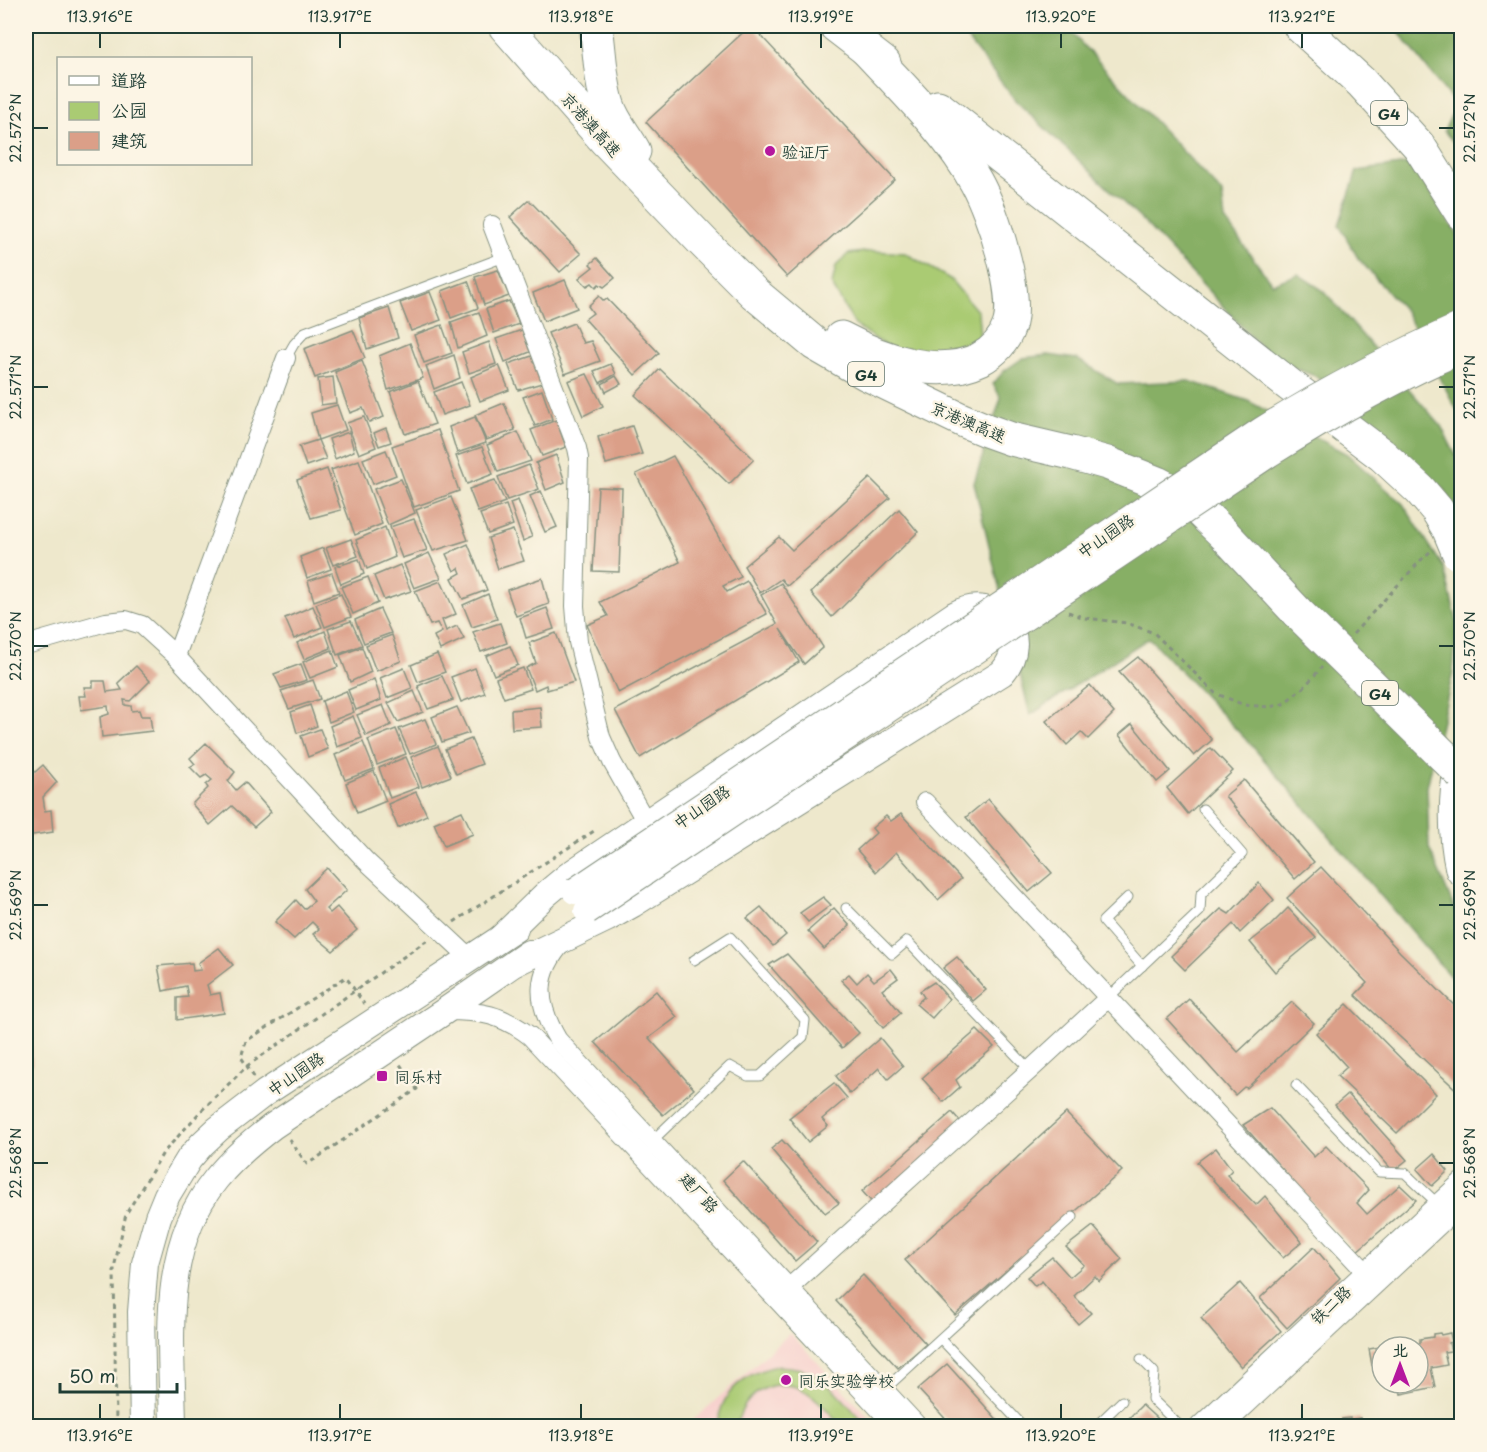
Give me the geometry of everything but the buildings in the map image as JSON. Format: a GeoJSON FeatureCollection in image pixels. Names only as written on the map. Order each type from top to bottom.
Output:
{"type":"FeatureCollection","features":[{"type":"Feature","properties":{"kind":"highway","name":"京港澳高速"},"geometry":{"type":"LineString","coordinates":[[505,26],[606,141],[658,195],[754,293],[815,344],[867,374],[986,430],[1011,439],[1107,463],[1157,483],[1182,496],[1199,510],[1298,613],[1461,774]]}},
{"type":"Feature","properties":{"kind":"highway"},"geometry":{"type":"LineString","coordinates":[[596,26],[608,106],[658,195]]}},
{"type":"Feature","properties":{"kind":"highway"},"geometry":{"type":"LineString","coordinates":[[836,26],[1287,383],[1382,455],[1420,490],[1437,510],[1449,530],[1460,557]]}},
{"type":"Feature","properties":{"kind":"highway","name":"G4"},"geometry":{"type":"LineString","coordinates":[[1300,26],[1361,82],[1419,146],[1461,214]]}},
{"type":"Feature","properties":{"kind":"highway"},"geometry":{"type":"LineString","coordinates":[[626,137],[773,288],[819,327],[876,354],[923,367],[938,369],[969,364],[983,358],[993,350],[1003,339],[1009,326],[1010,288],[995,228],[977,183],[955,149],[866,49]]}},
{"type":"Feature","properties":{"kind":"highway"},"geometry":{"type":"LineString","coordinates":[[1461,758],[1457,803],[1457,838],[1461,869]]}},
{"type":"Feature","properties":{"kind":"main road","name":"中山园路"},"geometry":{"type":"LineString","coordinates":[[173,1426],[171,1324],[174,1278],[181,1246],[202,1198],[231,1161],[252,1142],[515,963],[581,901],[1262,430],[1352,377],[1461,325]]}},
{"type":"Feature","properties":{"kind":"main road","name":"中山园路"},"geometry":{"type":"LineString","coordinates":[[143,1426],[142,1285],[145,1263],[158,1217],[178,1176],[202,1144],[234,1116],[265,1093],[501,938],[581,901],[1269,454],[1378,389],[1461,350]]}},
{"type":"Feature","properties":{"kind":"main road"},"geometry":{"type":"LineString","coordinates":[[501,938],[569,875],[962,611],[972,608],[990,610],[999,615],[1011,630],[1014,639],[1012,658],[1002,673],[642,899],[515,963]]}},
{"type":"Feature","properties":{"kind":"street"},"geometry":{"type":"LineString","coordinates":[[492,225],[577,448],[579,458],[575,606],[579,642],[601,737],[612,762],[646,822]]}},
{"type":"Feature","properties":{"kind":"street"},"geometry":{"type":"LineString","coordinates":[[176,656],[286,358]]}},
{"type":"Feature","properties":{"kind":"street"},"geometry":{"type":"LineString","coordinates":[[26,645],[106,622],[126,620],[142,625],[176,656],[366,861],[470,958]]}},
{"type":"Feature","properties":{"kind":"street"},"geometry":{"type":"LineString","coordinates":[[925,802],[1371,1277]]}},
{"type":"Feature","properties":{"kind":"street","name":"建厂路"},"geometry":{"type":"LineString","coordinates":[[566,939],[553,954],[545,970],[541,987],[542,1006],[548,1024],[558,1040],[652,1141],[895,1426]]}},
{"type":"Feature","properties":{"kind":"street"},"geometry":{"type":"LineString","coordinates":[[782,1293],[1108,998]]}},
{"type":"Feature","properties":{"kind":"street","name":"建厂路"},"geometry":{"type":"LineString","coordinates":[[445,1011],[471,1011],[494,1016],[513,1023],[530,1036],[782,1293],[884,1390],[918,1426]]}},
{"type":"Feature","properties":{"kind":"street","name":"铁二路"},"geometry":{"type":"LineString","coordinates":[[1199,1426],[1449,1208],[1461,1180]]}},
{"type":"Feature","properties":{"kind":"street","name":"铁二路"},"geometry":{"type":"LineString","coordinates":[[1224,1426],[1371,1277]]}},
{"type":"Feature","properties":{"kind":"lane"},"geometry":{"type":"LineString","coordinates":[[286,358],[294,344],[305,332],[504,257]]}},
{"type":"Feature","properties":{"kind":"lane"},"geometry":{"type":"LineString","coordinates":[[1108,998],[1200,911],[1201,894],[1242,854],[1203,809]]}},
{"type":"Feature","properties":{"kind":"lane"},"geometry":{"type":"LineString","coordinates":[[1128,897],[1103,921],[1142,966]]}},
{"type":"Feature","properties":{"kind":"lane"},"geometry":{"type":"LineString","coordinates":[[846,908],[892,954],[907,941],[1030,1071]]}},
{"type":"Feature","properties":{"kind":"lane"},"geometry":{"type":"LineString","coordinates":[[652,1141],[730,1066],[748,1076],[760,1076],[803,1037],[805,1020],[730,937],[694,960]]}},
{"type":"Feature","properties":{"kind":"lane"},"geometry":{"type":"LineString","coordinates":[[1296,1085],[1379,1172],[1405,1173],[1449,1208]]}},
{"type":"Feature","properties":{"kind":"lane"},"geometry":{"type":"LineString","coordinates":[[884,1390],[1073,1217]]}},
{"type":"Feature","properties":{"kind":"lane"},"geometry":{"type":"LineString","coordinates":[[941,1339],[1023,1426]]}},
{"type":"Feature","properties":{"kind":"lane"},"geometry":{"type":"LineString","coordinates":[[1141,1359],[1154,1372],[1152,1399],[1179,1426]]}},
{"type":"Feature","properties":{"kind":"lane"},"geometry":{"type":"LineString","coordinates":[[1096,1426],[1122,1401]]}},
{"type":"Feature","properties":{"kind":"path"},"geometry":{"type":"LineString","coordinates":[[265,1093],[241,1057],[246,1041],[346,977],[375,1020]]}},
{"type":"Feature","properties":{"kind":"path"},"geometry":{"type":"LineString","coordinates":[[277,1124],[308,1164],[317,1158],[417,1089],[389,1048]]}},
{"type":"Feature","properties":{"kind":"shaded area","name":"同乐实验学校"},"geometry":{"type":"Polygon","coordinates":[[[790,1333],[877,1426],[687,1426],[790,1333]]]}},
{"type":"Feature","properties":{"kind":"green space"},"geometry":{"type":"Polygon","coordinates":[[[957,26],[1065,26],[1222,193],[1225,220],[1272,284],[1298,274],[1324,291],[1441,426],[1461,466],[1461,521],[1445,490],[1315,376],[1273,360],[1146,224],[1016,101],[957,26]]]}},
{"type":"Feature","properties":{"kind":"green space"},"geometry":{"type":"Polygon","coordinates":[[[1394,26],[1461,26],[1461,151],[1444,131],[1456,105],[1394,26]]]}},
{"type":"Feature","properties":{"kind":"green space"},"geometry":{"type":"Polygon","coordinates":[[[1407,164],[1428,188],[1461,240],[1461,418],[1405,311],[1358,258],[1339,225],[1357,171],[1407,164]]]}},
{"type":"Feature","properties":{"kind":"green space"},"geometry":{"type":"Polygon","coordinates":[[[873,251],[905,253],[950,279],[978,312],[980,338],[973,350],[898,354],[855,325],[832,285],[836,266],[848,254],[873,251]]]}},
{"type":"Feature","properties":{"kind":"green space"},"geometry":{"type":"Polygon","coordinates":[[[1048,355],[1077,359],[1118,384],[1189,381],[1248,401],[1347,454],[1403,504],[1444,568],[1457,622],[1453,672],[1427,787],[1429,848],[1461,920],[1461,989],[1253,747],[1149,638],[1030,715],[974,483],[1001,398],[993,384],[1004,371],[1023,358],[1048,355]]]}},
{"type":"Feature","properties":{"kind":"green space"},"geometry":{"type":"Polygon","coordinates":[[[778,1366],[807,1371],[824,1381],[867,1426],[842,1426],[813,1396],[797,1387],[785,1385],[763,1389],[754,1395],[740,1414],[737,1426],[718,1426],[724,1403],[729,1393],[737,1385],[755,1373],[778,1366]]]}},
{"type":"Feature","properties":{"kind":"place","name":"验证厅"},"geometry":{"type":"Point","coordinates":[770,151]}},
{"type":"Feature","properties":{"kind":"place","name":"同乐村"},"geometry":{"type":"Point","coordinates":[382,1076]}},
{"type":"Feature","properties":{"kind":"place","name":"同乐实验学校"},"geometry":{"type":"Point","coordinates":[786,1380]}}]}
